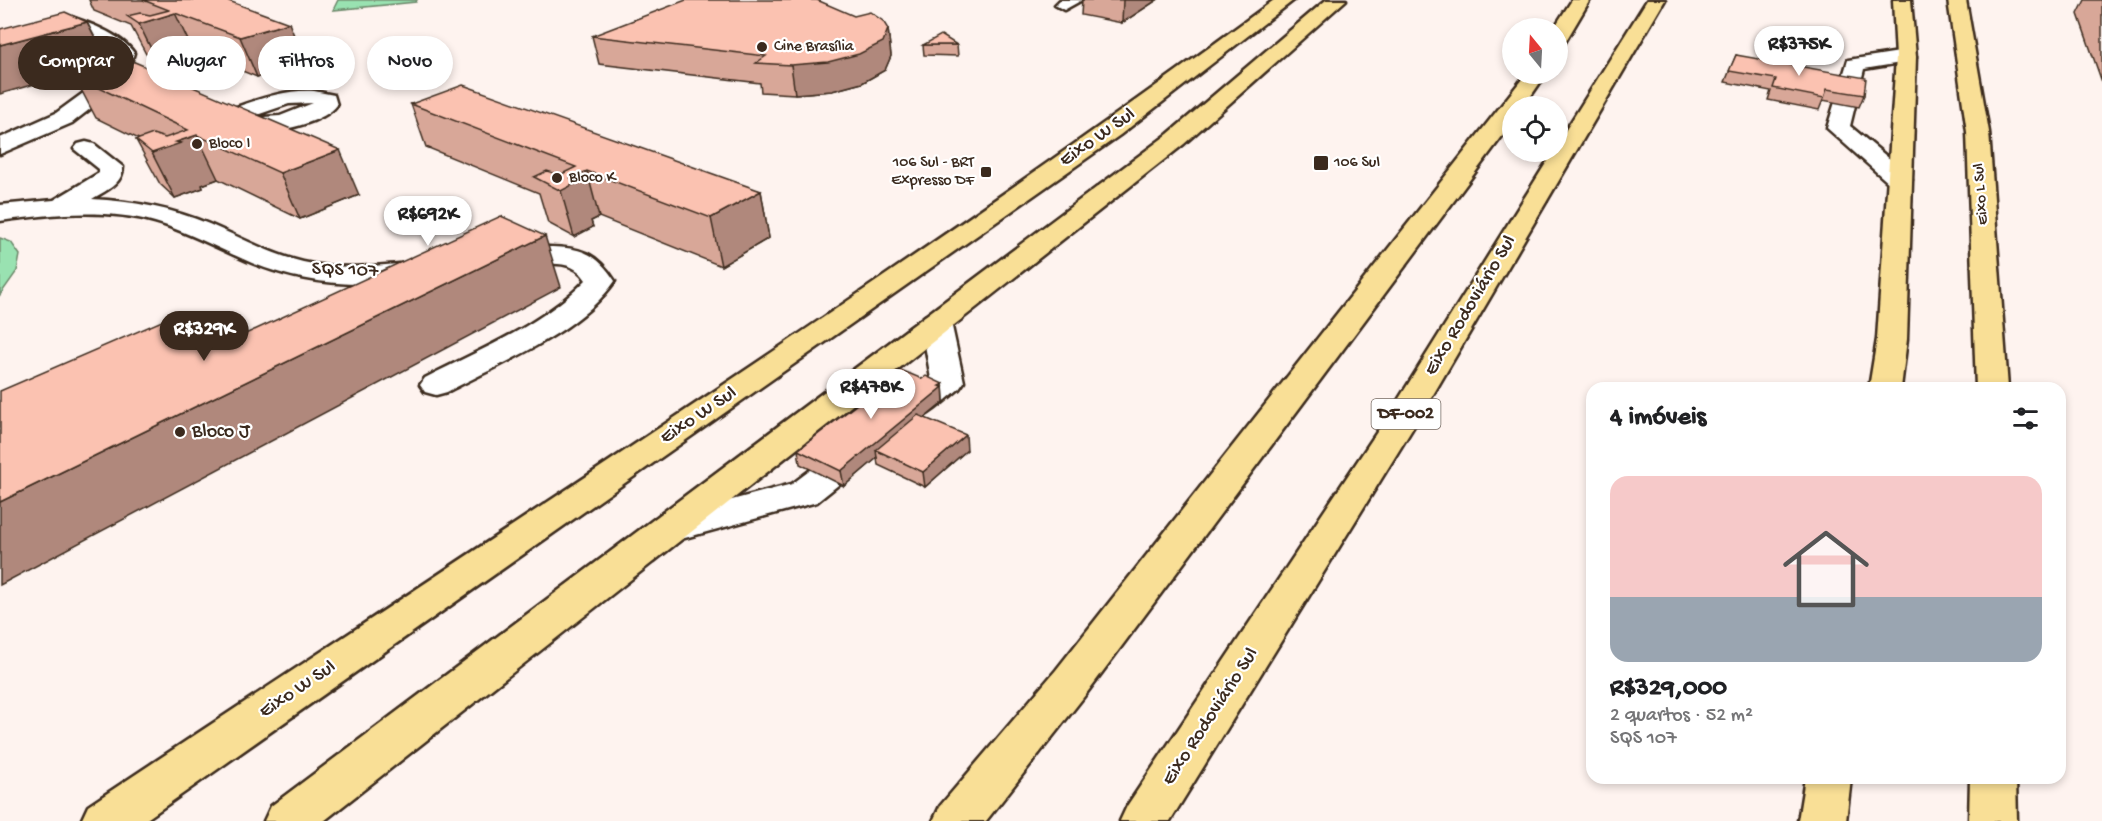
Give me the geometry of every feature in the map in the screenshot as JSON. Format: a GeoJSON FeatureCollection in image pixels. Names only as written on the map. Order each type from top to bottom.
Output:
{"type":"FeatureCollection","features":[{"type":"Feature","properties":{"kind":"main road","name":"Eixo W Sul"},"geometry":{"type":"LineString","coordinates":[[105,821],[861,305],[1112,130],[1285,0]]}},
{"type":"Feature","properties":{"kind":"main road"},"geometry":{"type":"LineString","coordinates":[[288,821],[1176,138],[1337,0]]}},
{"type":"Feature","properties":{"kind":"main road"},"geometry":{"type":"LineString","coordinates":[[1568,22],[1581,0]]}},
{"type":"Feature","properties":{"kind":"main road","name":"Eixo Rodoviário Sul"},"geometry":{"type":"LineString","coordinates":[[1144,821],[1411,405],[1656,0]]}},
{"type":"Feature","properties":{"kind":"main road"},"geometry":{"type":"LineString","coordinates":[[1886,382],[1892,339],[1906,57],[1902,0]]}},
{"type":"Feature","properties":{"kind":"main road","name":"Eixo L Sul"},"geometry":{"type":"LineString","coordinates":[[1957,0],[1978,132],[1992,382]]}},
{"type":"Feature","properties":{"kind":"main road"},"geometry":{"type":"LineString","coordinates":[[957,821],[1071,682],[1502,121]]}},
{"type":"Feature","properties":{"kind":"main road"},"geometry":{"type":"LineString","coordinates":[[1822,821],[1827,784]]}},
{"type":"Feature","properties":{"kind":"main road"},"geometry":{"type":"LineString","coordinates":[[1993,784],[1993,821]]}},
{"type":"Feature","properties":{"kind":"street"},"geometry":{"type":"LineString","coordinates":[[64,21],[97,36]]}},
{"type":"Feature","properties":{"kind":"street"},"geometry":{"type":"LineString","coordinates":[[1900,180],[1838,128],[1855,64],[1906,57]]}},
{"type":"Feature","properties":{"kind":"street"},"geometry":{"type":"LineString","coordinates":[[134,84],[141,86]]}},
{"type":"Feature","properties":{"kind":"street"},"geometry":{"type":"LineString","coordinates":[[0,147],[64,118],[102,90]]}},
{"type":"Feature","properties":{"kind":"street"},"geometry":{"type":"LineString","coordinates":[[61,207],[102,183],[111,175],[111,167],[86,149]]}},
{"type":"Feature","properties":{"kind":"street","name":"SQS 107"},"geometry":{"type":"LineString","coordinates":[[0,213],[86,206],[136,211],[180,222],[263,260],[314,273],[445,269]]}},
{"type":"Feature","properties":{"kind":"street"},"geometry":{"type":"LineString","coordinates":[[436,385],[564,315],[589,297],[601,281],[595,267],[576,257],[543,255],[477,264]]}},
{"type":"Feature","properties":{"kind":"street"},"geometry":{"type":"LineString","coordinates":[[342,302],[406,271]]}},
{"type":"Feature","properties":{"kind":"street"},"geometry":{"type":"LineString","coordinates":[[670,528],[804,493],[948,382],[936,322]]}},
{"type":"Feature","properties":{"kind":"green space"},"geometry":{"type":"Polygon","coordinates":[[[338,0],[417,0],[416,2],[333,10],[338,0]]]}},
{"type":"Feature","properties":{"kind":"green space"},"geometry":{"type":"Polygon","coordinates":[[[0,238],[11,242],[20,255],[17,271],[0,295],[0,238]]]}},
{"type":"Feature","properties":{"kind":"building"},"geometry":{"type":"Polygon","coordinates":[[[143,0],[226,0],[289,23],[237,36],[175,13],[139,24],[127,16],[140,13],[150,15],[169,10],[143,0]]]}},
{"type":"Feature","properties":{"kind":"building"},"geometry":{"type":"Polygon","coordinates":[[[686,0],[817,0],[854,16],[870,12],[883,21],[888,29],[883,42],[859,54],[828,62],[791,65],[756,63],[766,56],[592,36],[686,0]]]}},
{"type":"Feature","properties":{"kind":"building"},"geometry":{"type":"Polygon","coordinates":[[[65,12],[87,22],[34,36],[18,36],[18,40],[0,45],[0,29],[65,12]]]}},
{"type":"Feature","properties":{"kind":"building"},"geometry":{"type":"Polygon","coordinates":[[[941,35],[957,45],[923,45],[941,35]]]}},
{"type":"Feature","properties":{"kind":"building"},"geometry":{"type":"Polygon","coordinates":[[[1736,55],[1866,78],[1864,95],[1827,89],[1824,98],[1773,88],[1776,79],[1729,71],[1736,55]]]}},
{"type":"Feature","properties":{"kind":"building"},"geometry":{"type":"Polygon","coordinates":[[[134,62],[146,67],[146,90],[200,90],[340,150],[280,173],[197,135],[152,153],[136,140],[153,134],[165,138],[188,130],[104,90],[134,90],[134,62]]]}},
{"type":"Feature","properties":{"kind":"building"},"geometry":{"type":"Polygon","coordinates":[[[463,85],[761,191],[711,218],[587,171],[571,178],[580,181],[561,191],[534,177],[547,171],[560,175],[576,167],[411,104],[463,85]]]}},
{"type":"Feature","properties":{"kind":"building"},"geometry":{"type":"Polygon","coordinates":[[[501,216],[545,236],[0,502],[0,391],[178,314],[226,343],[501,216]]]}},
{"type":"Feature","properties":{"kind":"building"},"geometry":{"type":"Polygon","coordinates":[[[901,370],[922,379],[926,376],[943,384],[939,386],[943,387],[841,471],[798,450],[901,370]]]}},
{"type":"Feature","properties":{"kind":"building"},"geometry":{"type":"Polygon","coordinates":[[[918,415],[966,435],[923,472],[876,450],[918,415]]]}},
{"type":"Feature","properties":{"kind":"place","name":"Cine Brasília"},"geometry":{"type":"Point","coordinates":[762,47]}},
{"type":"Feature","properties":{"kind":"place","name":"Bloco I"},"geometry":{"type":"Point","coordinates":[197,144]}},
{"type":"Feature","properties":{"kind":"place","name":"106 Sul"},"geometry":{"type":"Point","coordinates":[1321,163]}},
{"type":"Feature","properties":{"kind":"place","name":"106 Sul - BRT Expresso DF"},"geometry":{"type":"Point","coordinates":[986,172]}},
{"type":"Feature","properties":{"kind":"place","name":"Bloco K"},"geometry":{"type":"Point","coordinates":[557,178]}},
{"type":"Feature","properties":{"kind":"place","name":"Bloco J"},"geometry":{"type":"Point","coordinates":[180,432]}}]}
